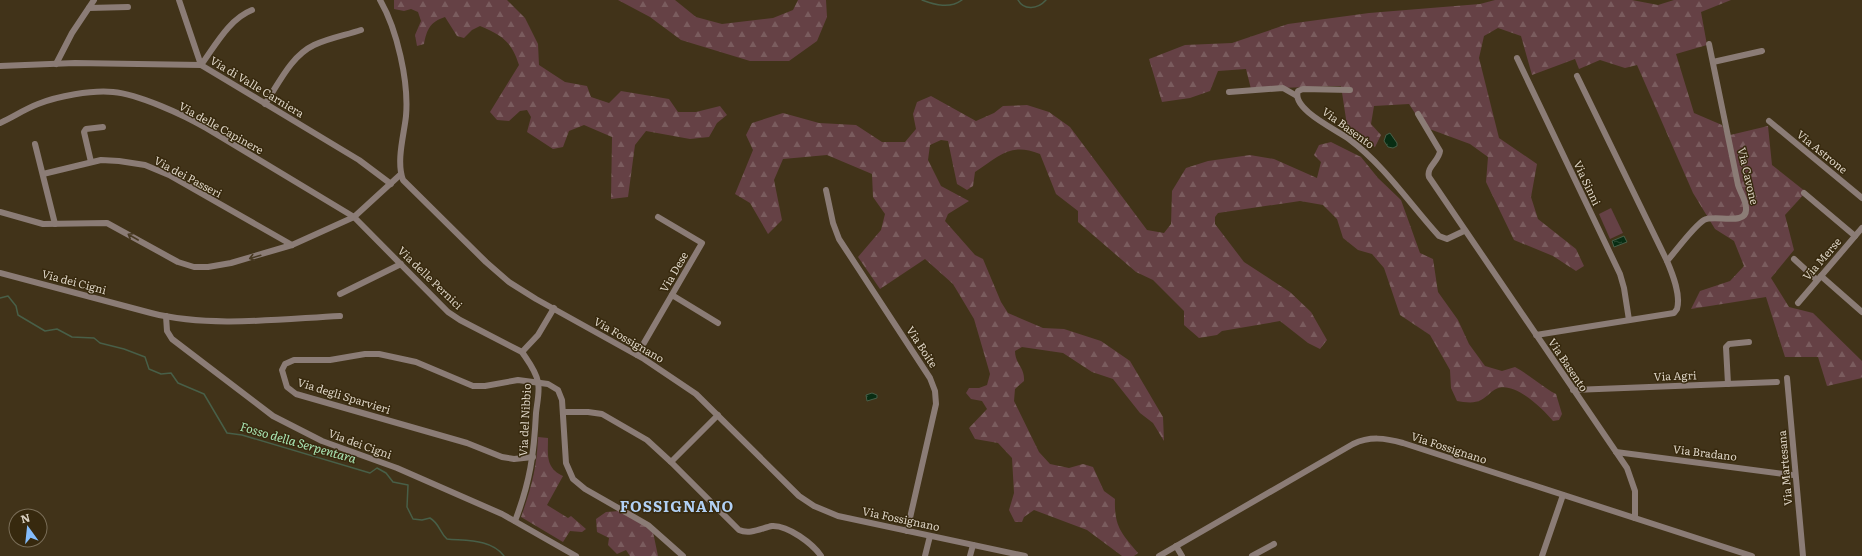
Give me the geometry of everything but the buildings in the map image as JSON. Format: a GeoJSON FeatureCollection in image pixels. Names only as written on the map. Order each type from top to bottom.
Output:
{"type":"FeatureCollection","features":[{"type":"Feature","properties":{"kind":"street"},"geometry":{"type":"LineString","coordinates":[[56,64],[72,33],[94,0]]}},
{"type":"Feature","properties":{"kind":"street"},"geometry":{"type":"LineString","coordinates":[[179,0],[201,65]]}},
{"type":"Feature","properties":{"kind":"street"},"geometry":{"type":"LineString","coordinates":[[0,212],[37,223],[109,223],[170,258],[196,267],[208,267],[231,263],[292,245],[354,217],[401,174],[401,157],[406,109],[406,82],[392,30],[380,0]]}},
{"type":"Feature","properties":{"kind":"street"},"geometry":{"type":"LineString","coordinates":[[89,8],[128,7]]}},
{"type":"Feature","properties":{"kind":"street"},"geometry":{"type":"LineString","coordinates":[[201,65],[232,24],[241,16],[252,10]]}},
{"type":"Feature","properties":{"kind":"street"},"geometry":{"type":"LineString","coordinates":[[265,104],[291,65],[303,52],[321,42],[361,30]]}},
{"type":"Feature","properties":{"kind":"street","name":"Via Cavone"},"geometry":{"type":"LineString","coordinates":[[1667,262],[1704,220],[1714,217],[1734,219],[1743,216],[1746,211],[1738,185],[1709,44]]}},
{"type":"Feature","properties":{"kind":"street"},"geometry":{"type":"LineString","coordinates":[[1713,62],[1762,51]]}},
{"type":"Feature","properties":{"kind":"street","name":"Via Sinni"},"geometry":{"type":"LineString","coordinates":[[1517,58],[1618,271],[1624,288],[1629,320]]}},
{"type":"Feature","properties":{"kind":"street","name":"Via di Valle Carniera"},"geometry":{"type":"LineString","coordinates":[[0,66],[56,64],[201,65],[360,160],[391,184]]}},
{"type":"Feature","properties":{"kind":"street"},"geometry":{"type":"LineString","coordinates":[[1536,335],[1670,314],[1676,311],[1678,305],[1675,284],[1667,262],[1577,76]]}},
{"type":"Feature","properties":{"kind":"street"},"geometry":{"type":"LineString","coordinates":[[1229,92],[1283,88],[1297,96]]}},
{"type":"Feature","properties":{"kind":"street","name":"Via Basento"},"geometry":{"type":"LineString","coordinates":[[1350,90],[1303,89],[1298,91],[1297,96],[1300,104],[1306,110],[1348,138],[1370,156],[1439,236],[1447,239],[1464,230]]}},
{"type":"Feature","properties":{"kind":"street","name":"Via delle Capinere"},"geometry":{"type":"LineString","coordinates":[[0,123],[32,106],[49,100],[97,92],[122,94],[169,110],[198,124],[354,217]]}},
{"type":"Feature","properties":{"kind":"street","name":"Via Basento"},"geometry":{"type":"LineString","coordinates":[[1418,114],[1440,151],[1438,157],[1428,171],[1428,175],[1628,471],[1636,498],[1635,518]]}},
{"type":"Feature","properties":{"kind":"street","name":"Via Astrone"},"geometry":{"type":"LineString","coordinates":[[1769,121],[1862,198]]}},
{"type":"Feature","properties":{"kind":"street"},"geometry":{"type":"LineString","coordinates":[[91,162],[84,132],[88,129],[103,127]]}},
{"type":"Feature","properties":{"kind":"street"},"geometry":{"type":"LineString","coordinates":[[36,144],[55,224]]}},
{"type":"Feature","properties":{"kind":"street","name":"Via dei Passeri"},"geometry":{"type":"LineString","coordinates":[[43,174],[91,162],[119,161],[136,163],[156,169],[292,245]]}},
{"type":"Feature","properties":{"kind":"street","name":"Via Fossignano"},"geometry":{"type":"LineString","coordinates":[[401,174],[406,185],[496,271],[517,287],[637,355],[685,386],[718,415],[790,488],[809,504],[838,516],[1025,556]]}},
{"type":"Feature","properties":{"kind":"street","name":"Via Boite"},"geometry":{"type":"LineString","coordinates":[[826,190],[833,223],[839,240],[930,378],[935,391],[936,404],[907,531]]}},
{"type":"Feature","properties":{"kind":"street"},"geometry":{"type":"LineString","coordinates":[[1804,193],[1855,236]]}},
{"type":"Feature","properties":{"kind":"street","name":"Via delle Pernici"},"geometry":{"type":"LineString","coordinates":[[354,217],[430,295],[454,316],[522,352]]}},
{"type":"Feature","properties":{"kind":"street","name":"Via Dese"},"geometry":{"type":"LineString","coordinates":[[637,355],[702,242],[658,217]]}},
{"type":"Feature","properties":{"kind":"street","name":"Via Merse"},"geometry":{"type":"LineString","coordinates":[[1798,303],[1862,228]]}},
{"type":"Feature","properties":{"kind":"street"},"geometry":{"type":"LineString","coordinates":[[1794,259],[1862,312]]}},
{"type":"Feature","properties":{"kind":"street"},"geometry":{"type":"LineString","coordinates":[[340,294],[401,264]]}},
{"type":"Feature","properties":{"kind":"street","name":"Via dei Cigni"},"geometry":{"type":"LineString","coordinates":[[0,273],[166,316],[237,320],[340,316]]}},
{"type":"Feature","properties":{"kind":"street"},"geometry":{"type":"LineString","coordinates":[[672,295],[718,323]]}},
{"type":"Feature","properties":{"kind":"street"},"geometry":{"type":"LineString","coordinates":[[522,352],[541,331],[554,308]]}},
{"type":"Feature","properties":{"kind":"street","name":"Via dei Cigni"},"geometry":{"type":"LineString","coordinates":[[166,316],[167,331],[172,339],[273,416],[322,441],[402,470],[515,521],[576,556]]}},
{"type":"Feature","properties":{"kind":"street"},"geometry":{"type":"LineString","coordinates":[[1728,384],[1726,347],[1730,344],[1749,342]]}},
{"type":"Feature","properties":{"kind":"street","name":"Via del Nibbio"},"geometry":{"type":"LineString","coordinates":[[515,521],[528,486],[533,457],[538,382],[532,366],[522,352]]}},
{"type":"Feature","properties":{"kind":"street","name":"Via degli Sparvieri"},"geometry":{"type":"LineString","coordinates":[[533,457],[520,459],[502,457],[467,443],[299,395],[291,392],[287,387],[282,370],[285,364],[294,360],[330,360],[365,354],[376,354],[420,363],[470,385],[485,386],[518,380],[538,382]]}},
{"type":"Feature","properties":{"kind":"street","name":"Via Martesana"},"geometry":{"type":"LineString","coordinates":[[1787,378],[1803,556]]}},
{"type":"Feature","properties":{"kind":"street"},"geometry":{"type":"LineString","coordinates":[[538,382],[553,386],[558,390],[562,398],[566,462],[568,471],[573,478],[585,489],[648,525],[683,556]]}},
{"type":"Feature","properties":{"kind":"street","name":"Via Agri"},"geometry":{"type":"LineString","coordinates":[[1573,390],[1777,382]]}},
{"type":"Feature","properties":{"kind":"street"},"geometry":{"type":"LineString","coordinates":[[563,412],[588,412],[604,415],[650,442],[739,530],[746,532],[773,526],[782,528],[811,543],[821,556]]}},
{"type":"Feature","properties":{"kind":"street"},"geometry":{"type":"LineString","coordinates":[[671,462],[718,415]]}},
{"type":"Feature","properties":{"kind":"street","name":"Via Fossignano"},"geometry":{"type":"LineString","coordinates":[[1160,556],[1349,446],[1371,438],[1397,442],[1752,556]]}},
{"type":"Feature","properties":{"kind":"street","name":"Via Bradano"},"geometry":{"type":"LineString","coordinates":[[1616,452],[1792,475]]}},
{"type":"Feature","properties":{"kind":"street"},"geometry":{"type":"LineString","coordinates":[[1542,556],[1563,495]]}},
{"type":"Feature","properties":{"kind":"street"},"geometry":{"type":"LineString","coordinates":[[926,556],[930,536]]}},
{"type":"Feature","properties":{"kind":"street"},"geometry":{"type":"LineString","coordinates":[[1252,556],[1274,544]]}},
{"type":"Feature","properties":{"kind":"street"},"geometry":{"type":"LineString","coordinates":[[970,556],[973,545]]}},
{"type":"Feature","properties":{"kind":"street"},"geometry":{"type":"LineString","coordinates":[[1176,546],[1182,556]]}},
{"type":"Feature","properties":{"kind":"green space"},"geometry":{"type":"Polygon","coordinates":[[[394,0],[507,0],[525,18],[538,44],[539,65],[565,82],[587,86],[591,97],[609,103],[621,91],[669,99],[678,112],[696,112],[720,106],[727,115],[717,123],[709,137],[690,139],[646,131],[635,145],[628,197],[611,199],[612,137],[584,125],[569,131],[563,147],[553,149],[527,132],[531,117],[527,110],[520,111],[509,121],[497,120],[490,112],[519,65],[513,50],[505,40],[495,33],[480,26],[472,30],[464,38],[457,36],[445,17],[436,21],[430,27],[426,34],[424,44],[417,46],[415,35],[421,21],[418,12],[411,9],[404,11],[394,9],[394,0]]]}},
{"type":"Feature","properties":{"kind":"green space"},"geometry":{"type":"Polygon","coordinates":[[[618,0],[675,0],[696,17],[722,24],[773,18],[793,10],[798,0],[826,0],[827,17],[817,41],[789,61],[750,61],[681,40],[650,17],[618,0]]]}},
{"type":"Feature","properties":{"kind":"green space"},"geometry":{"type":"Polygon","coordinates":[[[1495,0],[1632,0],[1658,5],[1674,0],[1731,0],[1701,12],[1707,45],[1676,54],[1694,113],[1722,125],[1726,136],[1768,126],[1772,165],[1806,192],[1785,215],[1794,250],[1771,278],[1789,307],[1813,313],[1862,361],[1862,378],[1827,386],[1818,357],[1785,357],[1766,297],[1691,309],[1700,291],[1730,281],[1744,266],[1734,241],[1715,229],[1693,193],[1637,65],[1625,68],[1600,60],[1579,69],[1575,59],[1532,75],[1521,36],[1498,28],[1484,36],[1479,58],[1499,138],[1537,164],[1531,197],[1538,219],[1576,249],[1584,266],[1576,271],[1553,256],[1514,240],[1486,182],[1488,157],[1470,144],[1424,127],[1409,104],[1374,106],[1371,124],[1381,135],[1375,147],[1348,132],[1341,86],[1251,89],[1246,69],[1218,71],[1210,91],[1190,98],[1162,102],[1149,59],[1185,45],[1232,43],[1288,24],[1369,13],[1480,4],[1495,0]]]}},
{"type":"Feature","properties":{"kind":"green space"},"geometry":{"type":"Polygon","coordinates":[[[931,96],[976,121],[994,113],[1003,106],[1027,105],[1049,112],[1070,127],[1147,230],[1164,233],[1171,224],[1172,191],[1186,168],[1208,161],[1250,155],[1274,159],[1317,178],[1321,162],[1314,155],[1319,145],[1331,142],[1361,157],[1378,178],[1401,200],[1420,253],[1433,259],[1438,292],[1458,320],[1469,344],[1485,366],[1502,371],[1515,367],[1556,394],[1562,414],[1559,420],[1553,421],[1528,397],[1519,392],[1503,387],[1492,391],[1483,399],[1475,402],[1457,401],[1451,388],[1450,370],[1430,335],[1400,315],[1384,268],[1372,254],[1358,250],[1343,238],[1337,219],[1323,205],[1300,201],[1218,213],[1215,217],[1215,224],[1244,262],[1290,292],[1311,312],[1327,340],[1320,349],[1308,343],[1280,321],[1222,331],[1217,335],[1199,338],[1184,325],[1184,311],[1153,280],[1136,272],[1078,222],[1078,211],[1056,194],[1040,154],[1021,150],[1006,152],[975,172],[973,186],[967,190],[957,184],[948,141],[941,140],[930,145],[928,160],[941,186],[969,201],[948,214],[945,221],[975,255],[983,259],[1001,302],[1008,313],[1043,328],[1064,329],[1101,341],[1130,361],[1163,417],[1164,441],[1153,423],[1140,413],[1113,379],[1092,372],[1063,353],[1022,347],[1015,351],[1015,355],[1023,372],[1024,381],[1015,389],[1014,401],[1039,452],[1050,464],[1069,468],[1083,464],[1093,467],[1104,491],[1115,499],[1117,523],[1120,529],[1138,553],[1134,556],[1122,556],[1087,530],[1034,510],[1024,517],[1022,522],[1015,522],[1009,510],[1014,493],[1012,458],[998,443],[975,439],[969,428],[987,409],[982,401],[971,399],[966,393],[969,388],[979,388],[987,385],[990,374],[974,319],[953,284],[925,259],[880,289],[858,257],[881,230],[885,214],[873,197],[872,174],[827,155],[783,159],[774,180],[782,220],[768,234],[750,203],[735,194],[753,150],[746,135],[752,123],[783,113],[819,123],[856,125],[882,142],[905,142],[916,129],[913,114],[917,102],[931,96]]]}},
{"type":"Feature","properties":{"kind":"green space"},"geometry":{"type":"Polygon","coordinates":[[[1611,208],[1623,233],[1610,239],[1599,214],[1611,208]]]}},
{"type":"Feature","properties":{"kind":"green space"},"geometry":{"type":"Polygon","coordinates":[[[538,437],[548,438],[548,455],[550,465],[557,473],[563,476],[547,505],[568,518],[571,516],[586,529],[582,532],[570,531],[563,542],[521,517],[533,478],[538,437]]]}},
{"type":"Feature","properties":{"kind":"green space"},"geometry":{"type":"Polygon","coordinates":[[[619,511],[649,527],[653,532],[658,556],[630,556],[626,550],[617,554],[608,545],[609,538],[597,532],[596,519],[606,512],[619,511]]]}},
{"type":"Feature","properties":{"kind":"water"},"geometry":{"type":"Polygon","coordinates":[[[1390,133],[1397,143],[1397,146],[1393,148],[1388,147],[1384,141],[1386,135],[1390,133]]]}},
{"type":"Feature","properties":{"kind":"water"},"geometry":{"type":"Polygon","coordinates":[[[1624,236],[1627,242],[1614,247],[1612,241],[1624,236]]]}},
{"type":"Feature","properties":{"kind":"water"},"geometry":{"type":"Polygon","coordinates":[[[872,393],[877,395],[877,398],[867,401],[866,395],[872,393]]]}},
{"type":"Feature","properties":{"kind":"waterway"},"geometry":{"type":"LineString","coordinates":[[922,0],[937,5],[953,4],[962,0]]}},
{"type":"Feature","properties":{"kind":"waterway"},"geometry":{"type":"LineString","coordinates":[[1018,0],[1024,6],[1031,8],[1043,3],[1046,0]]}},
{"type":"Feature","properties":{"kind":"waterway","name":"Fosso della Serpentara"},"geometry":{"type":"LineString","coordinates":[[0,298],[8,296],[16,306],[18,315],[45,331],[57,329],[72,337],[94,338],[100,343],[124,349],[145,357],[149,369],[161,374],[171,373],[178,383],[204,394],[227,433],[242,435],[370,473],[377,468],[386,473],[393,482],[408,485],[407,507],[413,519],[422,520],[430,518],[436,523],[442,534],[447,539],[486,544],[499,550],[504,556]]}},
{"type":"Feature","properties":{"kind":"district","name":"FOSSIGNANO"},"geometry":{"type":"Point","coordinates":[677,507]}}]}
